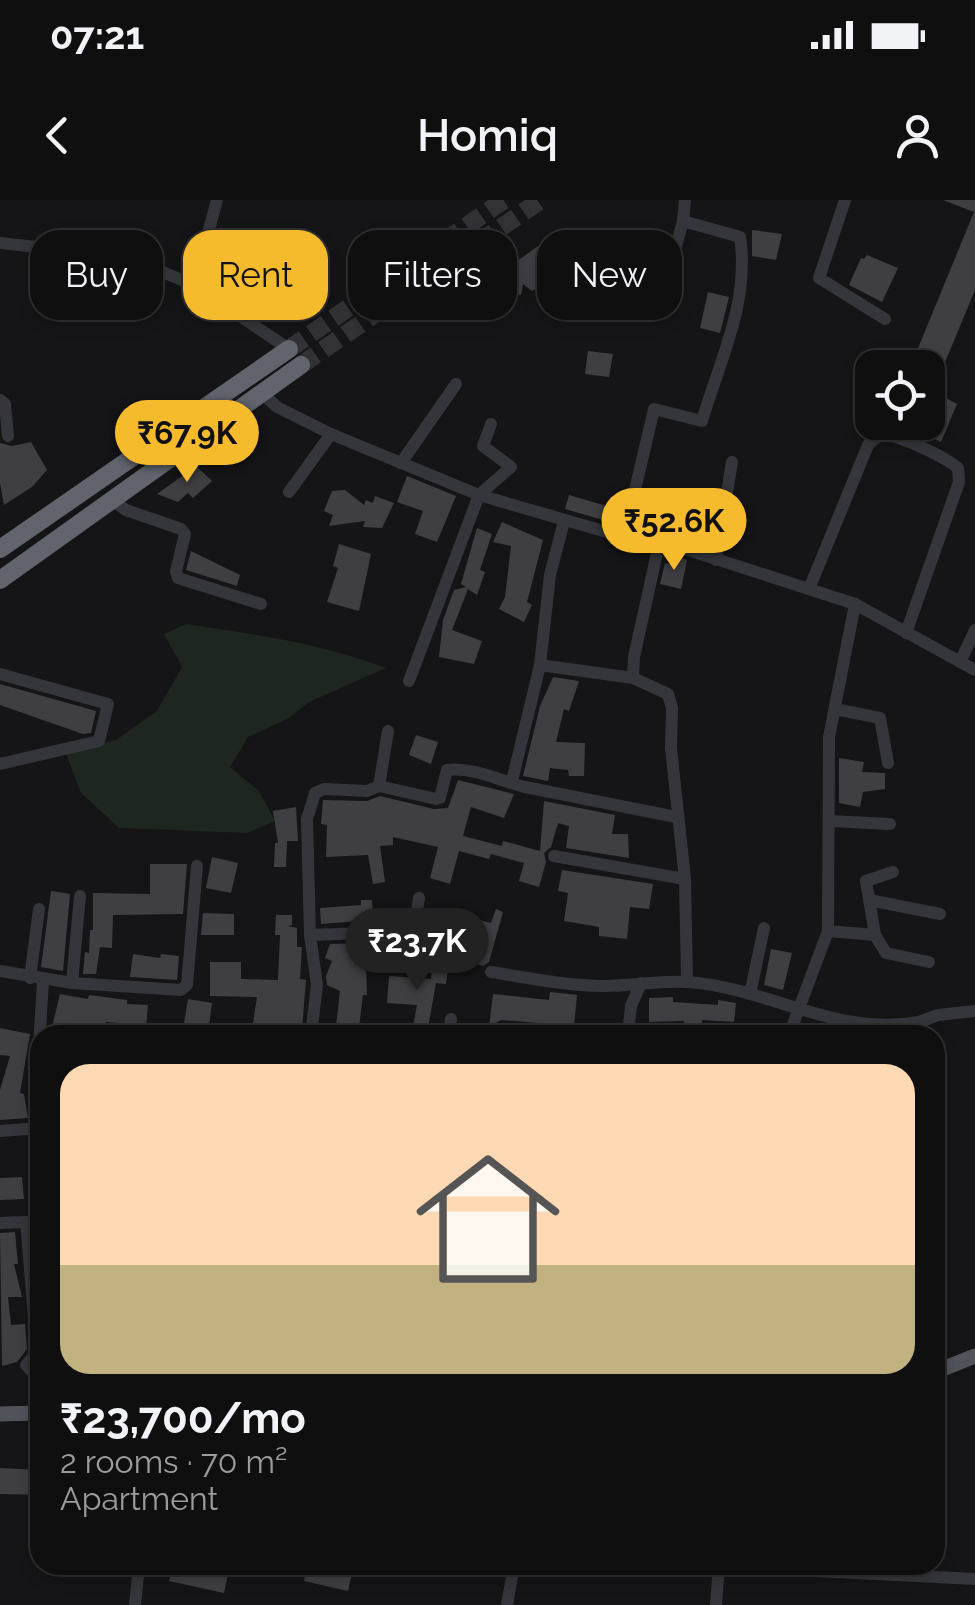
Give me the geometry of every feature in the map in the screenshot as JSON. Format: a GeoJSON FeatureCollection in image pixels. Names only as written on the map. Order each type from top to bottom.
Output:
{"type":"FeatureCollection","features":[{"type":"Feature","properties":{"kind":"highway"},"geometry":{"type":"LineString","coordinates":[[0,549],[289,349]]}},
{"type":"Feature","properties":{"kind":"highway"},"geometry":{"type":"LineString","coordinates":[[0,580],[302,365]]}},
{"type":"Feature","properties":{"kind":"main road"},"geometry":{"type":"LineString","coordinates":[[945,1368],[975,1356]]}},
{"type":"Feature","properties":{"kind":"main road"},"geometry":{"type":"LineString","coordinates":[[0,1414],[30,1413]]}},
{"type":"Feature","properties":{"kind":"street"},"geometry":{"type":"LineString","coordinates":[[209,230],[217,200]]}},
{"type":"Feature","properties":{"kind":"street"},"geometry":{"type":"LineString","coordinates":[[681,230],[685,200]]}},
{"type":"Feature","properties":{"kind":"street"},"geometry":{"type":"LineString","coordinates":[[845,200],[820,278],[886,319]]}},
{"type":"Feature","properties":{"kind":"street"},"geometry":{"type":"LineString","coordinates":[[624,536],[654,409],[702,421],[740,302],[744,264],[740,236],[684,221]]}},
{"type":"Feature","properties":{"kind":"street"},"geometry":{"type":"LineString","coordinates":[[0,243],[126,257],[183,280]]}},
{"type":"Feature","properties":{"kind":"street"},"geometry":{"type":"LineString","coordinates":[[248,320],[289,349]]}},
{"type":"Feature","properties":{"kind":"street"},"geometry":{"type":"LineString","coordinates":[[402,463],[456,384]]}},
{"type":"Feature","properties":{"kind":"street"},"geometry":{"type":"LineString","coordinates":[[263,394],[278,407],[330,434],[479,495],[716,560],[856,604],[975,670]]}},
{"type":"Feature","properties":{"kind":"street"},"geometry":{"type":"LineString","coordinates":[[0,400],[5,404],[8,436]]}},
{"type":"Feature","properties":{"kind":"street"},"geometry":{"type":"LineString","coordinates":[[409,681],[479,495],[511,467],[483,446],[491,424]]}},
{"type":"Feature","properties":{"kind":"street"},"geometry":{"type":"LineString","coordinates":[[288,492],[330,434]]}},
{"type":"Feature","properties":{"kind":"street"},"geometry":{"type":"LineString","coordinates":[[809,589],[868,445],[877,436],[888,435],[946,458],[958,468],[959,482],[906,633]]}},
{"type":"Feature","properties":{"kind":"street"},"geometry":{"type":"LineString","coordinates":[[716,560],[732,462]]}},
{"type":"Feature","properties":{"kind":"street"},"geometry":{"type":"LineString","coordinates":[[112,500],[126,510],[181,529],[184,534],[178,578],[261,604]]}},
{"type":"Feature","properties":{"kind":"street"},"geometry":{"type":"LineString","coordinates":[[512,781],[540,665],[550,575],[564,521]]}},
{"type":"Feature","properties":{"kind":"street"},"geometry":{"type":"LineString","coordinates":[[633,678],[634,657],[659,544]]}},
{"type":"Feature","properties":{"kind":"street"},"geometry":{"type":"LineString","coordinates":[[793,1025],[828,931],[830,737],[856,604]]}},
{"type":"Feature","properties":{"kind":"street"},"geometry":{"type":"LineString","coordinates":[[960,662],[975,630]]}},
{"type":"Feature","properties":{"kind":"street"},"geometry":{"type":"LineString","coordinates":[[540,665],[633,678],[668,694],[672,708],[676,817],[685,879],[687,982]]}},
{"type":"Feature","properties":{"kind":"street"},"geometry":{"type":"LineString","coordinates":[[0,674],[108,704],[100,741],[0,764]]}},
{"type":"Feature","properties":{"kind":"street"},"geometry":{"type":"LineString","coordinates":[[836,710],[880,718],[888,763]]}},
{"type":"Feature","properties":{"kind":"street"},"geometry":{"type":"LineString","coordinates":[[379,786],[388,731]]}},
{"type":"Feature","properties":{"kind":"street"},"geometry":{"type":"LineString","coordinates":[[312,1025],[317,985],[310,935],[307,837],[311,801],[316,793],[324,789],[360,792],[379,786],[436,799],[440,798],[447,770],[457,768],[524,787],[676,817]]}},
{"type":"Feature","properties":{"kind":"street"},"geometry":{"type":"LineString","coordinates":[[829,820],[890,824]]}},
{"type":"Feature","properties":{"kind":"street"},"geometry":{"type":"LineString","coordinates":[[554,856],[685,879]]}},
{"type":"Feature","properties":{"kind":"street"},"geometry":{"type":"LineString","coordinates":[[0,972],[72,984],[181,990],[187,986],[197,866]]}},
{"type":"Feature","properties":{"kind":"street"},"geometry":{"type":"LineString","coordinates":[[893,872],[866,882],[875,934],[886,953],[929,962]]}},
{"type":"Feature","properties":{"kind":"street"},"geometry":{"type":"LineString","coordinates":[[72,984],[80,896]]}},
{"type":"Feature","properties":{"kind":"street"},"geometry":{"type":"LineString","coordinates":[[310,935],[398,932],[410,928],[415,924],[419,898]]}},
{"type":"Feature","properties":{"kind":"street"},"geometry":{"type":"LineString","coordinates":[[869,900],[940,914]]}},
{"type":"Feature","properties":{"kind":"street"},"geometry":{"type":"LineString","coordinates":[[38,1025],[39,909]]}},
{"type":"Feature","properties":{"kind":"street"},"geometry":{"type":"LineString","coordinates":[[750,994],[764,928]]}},
{"type":"Feature","properties":{"kind":"street"},"geometry":{"type":"LineString","coordinates":[[828,931],[875,934]]}},
{"type":"Feature","properties":{"kind":"street"},"geometry":{"type":"LineString","coordinates":[[491,972],[607,986],[687,982],[750,994],[855,1025]]}},
{"type":"Feature","properties":{"kind":"street"},"geometry":{"type":"LineString","coordinates":[[629,1025],[631,1006],[641,982]]}},
{"type":"Feature","properties":{"kind":"street"},"geometry":{"type":"LineString","coordinates":[[924,1025],[938,1015],[975,1012]]}},
{"type":"Feature","properties":{"kind":"street"},"geometry":{"type":"LineString","coordinates":[[450,1025],[451,1020]]}},
{"type":"Feature","properties":{"kind":"street"},"geometry":{"type":"LineString","coordinates":[[0,1131],[30,1129]]}},
{"type":"Feature","properties":{"kind":"street"},"geometry":{"type":"LineString","coordinates":[[0,1223],[26,1222],[30,1250]]}},
{"type":"Feature","properties":{"kind":"street"},"geometry":{"type":"LineString","coordinates":[[135,1605],[138,1575]]}},
{"type":"Feature","properties":{"kind":"street"},"geometry":{"type":"LineString","coordinates":[[507,1605],[512,1575]]}},
{"type":"Feature","properties":{"kind":"street"},"geometry":{"type":"LineString","coordinates":[[716,1605],[718,1575]]}},
{"type":"Feature","properties":{"kind":"street"},"geometry":{"type":"LineString","coordinates":[[902,1575],[975,1579]]}},
{"type":"Feature","properties":{"kind":"shaded area"},"geometry":{"type":"Polygon","coordinates":[[[186,624],[312,646],[386,668],[309,702],[289,718],[248,737],[230,767],[259,791],[275,821],[247,833],[119,828],[81,793],[65,751],[116,740],[157,711],[182,667],[164,634],[186,624]]]}},
{"type":"Feature","properties":{"kind":"building"},"geometry":{"type":"Polygon","coordinates":[[[943,200],[975,200],[975,290],[945,362],[945,350],[917,350],[974,212],[943,200]]]}},
{"type":"Feature","properties":{"kind":"building"},"geometry":{"type":"Polygon","coordinates":[[[752,230],[782,234],[776,260],[752,256],[752,230]]]}},
{"type":"Feature","properties":{"kind":"building"},"geometry":{"type":"Polygon","coordinates":[[[537,247],[537,288],[532,291],[523,284],[521,295],[517,294],[517,261],[537,247]]]}},
{"type":"Feature","properties":{"kind":"building"},"geometry":{"type":"Polygon","coordinates":[[[867,255],[898,268],[882,302],[849,285],[861,258],[867,255]]]}},
{"type":"Feature","properties":{"kind":"building"},"geometry":{"type":"Polygon","coordinates":[[[708,292],[729,297],[720,333],[700,328],[708,292]]]}},
{"type":"Feature","properties":{"kind":"building"},"geometry":{"type":"Polygon","coordinates":[[[588,351],[613,354],[609,377],[585,374],[588,351]]]}},
{"type":"Feature","properties":{"kind":"building"},"geometry":{"type":"Polygon","coordinates":[[[945,398],[957,404],[945,432],[945,398]]]}},
{"type":"Feature","properties":{"kind":"building"},"geometry":{"type":"Polygon","coordinates":[[[31,442],[47,470],[32,487],[4,505],[0,443],[12,446],[31,442]]]}},
{"type":"Feature","properties":{"kind":"building"},"geometry":{"type":"Polygon","coordinates":[[[196,466],[212,481],[193,498],[188,493],[178,502],[157,494],[196,466]]]}},
{"type":"Feature","properties":{"kind":"building"},"geometry":{"type":"Polygon","coordinates":[[[407,476],[456,496],[437,542],[415,534],[423,511],[397,502],[407,476]]]}},
{"type":"Feature","properties":{"kind":"building"},"geometry":{"type":"Polygon","coordinates":[[[345,490],[364,505],[366,500],[373,503],[375,496],[394,503],[382,528],[363,527],[365,521],[329,526],[333,515],[324,511],[332,491],[345,490]]]}},
{"type":"Feature","properties":{"kind":"building"},"geometry":{"type":"Polygon","coordinates":[[[569,495],[620,510],[617,524],[565,509],[569,495]]]}},
{"type":"Feature","properties":{"kind":"building"},"geometry":{"type":"Polygon","coordinates":[[[502,522],[543,540],[527,602],[532,605],[524,622],[499,609],[505,597],[511,546],[493,542],[502,522]]]}},
{"type":"Feature","properties":{"kind":"building"},"geometry":{"type":"Polygon","coordinates":[[[477,528],[492,534],[480,570],[485,572],[477,595],[468,589],[452,630],[482,641],[474,664],[439,657],[443,620],[454,590],[466,587],[461,584],[477,528]]]}},
{"type":"Feature","properties":{"kind":"building"},"geometry":{"type":"Polygon","coordinates":[[[339,544],[371,554],[359,611],[327,602],[338,568],[333,566],[339,544]]]}},
{"type":"Feature","properties":{"kind":"building"},"geometry":{"type":"Polygon","coordinates":[[[191,551],[240,575],[237,586],[186,570],[191,551]]]}},
{"type":"Feature","properties":{"kind":"building"},"geometry":{"type":"Polygon","coordinates":[[[675,557],[687,560],[681,589],[660,584],[665,563],[672,564],[675,557]]]}},
{"type":"Feature","properties":{"kind":"building"},"geometry":{"type":"Polygon","coordinates":[[[553,677],[579,681],[569,711],[564,709],[556,742],[585,743],[584,776],[569,776],[568,770],[550,768],[548,781],[523,776],[540,706],[553,677]]]}},
{"type":"Feature","properties":{"kind":"building"},"geometry":{"type":"Polygon","coordinates":[[[0,684],[96,711],[91,733],[83,734],[0,705],[0,684]]]}},
{"type":"Feature","properties":{"kind":"building"},"geometry":{"type":"Polygon","coordinates":[[[416,735],[438,742],[431,764],[409,755],[416,735]]]}},
{"type":"Feature","properties":{"kind":"building"},"geometry":{"type":"Polygon","coordinates":[[[839,758],[864,762],[862,772],[885,773],[885,789],[863,792],[860,807],[839,803],[839,758]]]}},
{"type":"Feature","properties":{"kind":"building"},"geometry":{"type":"Polygon","coordinates":[[[458,780],[514,794],[504,818],[471,807],[463,836],[540,851],[544,801],[615,815],[612,834],[628,834],[629,858],[566,848],[569,826],[558,823],[551,847],[544,853],[546,862],[539,887],[519,881],[524,863],[459,851],[450,884],[430,878],[438,847],[393,837],[393,845],[380,846],[385,882],[373,884],[368,855],[326,857],[327,825],[321,824],[323,800],[367,801],[380,796],[434,809],[448,808],[458,780]]]}},
{"type":"Feature","properties":{"kind":"building"},"geometry":{"type":"Polygon","coordinates":[[[296,807],[298,841],[287,841],[286,867],[274,867],[278,843],[273,811],[296,807]]]}},
{"type":"Feature","properties":{"kind":"building"},"geometry":{"type":"Polygon","coordinates":[[[212,857],[238,863],[231,893],[206,888],[212,857]]]}},
{"type":"Feature","properties":{"kind":"building"},"geometry":{"type":"Polygon","coordinates":[[[150,864],[187,864],[183,914],[113,915],[112,948],[100,947],[96,974],[83,974],[93,930],[93,893],[150,894],[150,864]]]}},
{"type":"Feature","properties":{"kind":"building"},"geometry":{"type":"Polygon","coordinates":[[[562,870],[653,884],[649,909],[630,907],[627,939],[599,936],[599,927],[564,921],[568,893],[558,891],[562,870]]]}},
{"type":"Feature","properties":{"kind":"building"},"geometry":{"type":"Polygon","coordinates":[[[51,891],[70,894],[63,971],[41,967],[51,891]]]}},
{"type":"Feature","properties":{"kind":"building"},"geometry":{"type":"Polygon","coordinates":[[[361,900],[372,900],[373,920],[321,924],[320,908],[361,905],[361,900]]]}},
{"type":"Feature","properties":{"kind":"building"},"geometry":{"type":"Polygon","coordinates":[[[496,909],[503,912],[489,962],[483,966],[476,964],[486,934],[473,930],[476,919],[491,923],[496,909]]]}},
{"type":"Feature","properties":{"kind":"building"},"geometry":{"type":"Polygon","coordinates":[[[203,913],[234,914],[234,935],[201,935],[203,913]]]}},
{"type":"Feature","properties":{"kind":"building"},"geometry":{"type":"Polygon","coordinates":[[[276,915],[292,915],[292,925],[288,926],[297,928],[297,947],[302,947],[300,979],[306,980],[302,1025],[253,1025],[257,997],[210,996],[210,962],[241,962],[241,979],[278,980],[280,935],[275,935],[276,915]]]}},
{"type":"Feature","properties":{"kind":"building"},"geometry":{"type":"Polygon","coordinates":[[[366,943],[370,966],[366,966],[367,995],[363,995],[359,1025],[336,1025],[340,991],[327,985],[332,961],[325,958],[330,944],[366,943]]]}},
{"type":"Feature","properties":{"kind":"building"},"geometry":{"type":"Polygon","coordinates":[[[771,949],[792,953],[783,990],[764,985],[771,949]]]}},
{"type":"Feature","properties":{"kind":"building"},"geometry":{"type":"Polygon","coordinates":[[[133,954],[179,956],[177,980],[130,977],[133,954]]]}},
{"type":"Feature","properties":{"kind":"building"},"geometry":{"type":"Polygon","coordinates":[[[432,966],[448,968],[446,984],[436,983],[429,1025],[413,1025],[417,1005],[387,1003],[389,976],[431,979],[432,966]]]}},
{"type":"Feature","properties":{"kind":"building"},"geometry":{"type":"Polygon","coordinates":[[[550,992],[577,995],[574,1025],[501,1020],[489,1025],[493,994],[549,1000],[550,992]]]}},
{"type":"Feature","properties":{"kind":"building"},"geometry":{"type":"Polygon","coordinates":[[[60,994],[148,1005],[146,1025],[52,1025],[60,994]]]}},
{"type":"Feature","properties":{"kind":"building"},"geometry":{"type":"Polygon","coordinates":[[[673,997],[673,1002],[718,1005],[718,1000],[736,1003],[734,1022],[649,1022],[649,998],[673,997]]]}},
{"type":"Feature","properties":{"kind":"building"},"geometry":{"type":"Polygon","coordinates":[[[188,999],[212,1003],[209,1025],[184,1023],[188,999]]]}},
{"type":"Feature","properties":{"kind":"building"},"geometry":{"type":"Polygon","coordinates":[[[0,1028],[30,1034],[20,1093],[24,1094],[28,1118],[0,1120],[0,1090],[10,1056],[0,1055],[0,1028]]]}},
{"type":"Feature","properties":{"kind":"building"},"geometry":{"type":"Polygon","coordinates":[[[22,1177],[24,1199],[0,1200],[0,1178],[22,1177]]]}},
{"type":"Feature","properties":{"kind":"building"},"geometry":{"type":"Polygon","coordinates":[[[15,1232],[18,1264],[14,1264],[22,1297],[8,1297],[11,1325],[25,1324],[27,1349],[17,1362],[2,1366],[0,1233],[15,1232]]]}},
{"type":"Feature","properties":{"kind":"building"},"geometry":{"type":"Polygon","coordinates":[[[0,1468],[30,1470],[30,1495],[0,1494],[0,1468]]]}},
{"type":"Feature","properties":{"kind":"building"},"geometry":{"type":"Polygon","coordinates":[[[170,1575],[228,1575],[224,1593],[169,1581],[170,1575]]]}},
{"type":"Feature","properties":{"kind":"building"},"geometry":{"type":"Polygon","coordinates":[[[305,1575],[352,1575],[348,1591],[304,1581],[305,1575]]]}},
{"type":"Feature","properties":{"kind":"tunnel"},"geometry":{"type":"LineString","coordinates":[[289,349],[504,200]]}},
{"type":"Feature","properties":{"kind":"tunnel"},"geometry":{"type":"LineString","coordinates":[[301,365],[541,200]]}}]}
